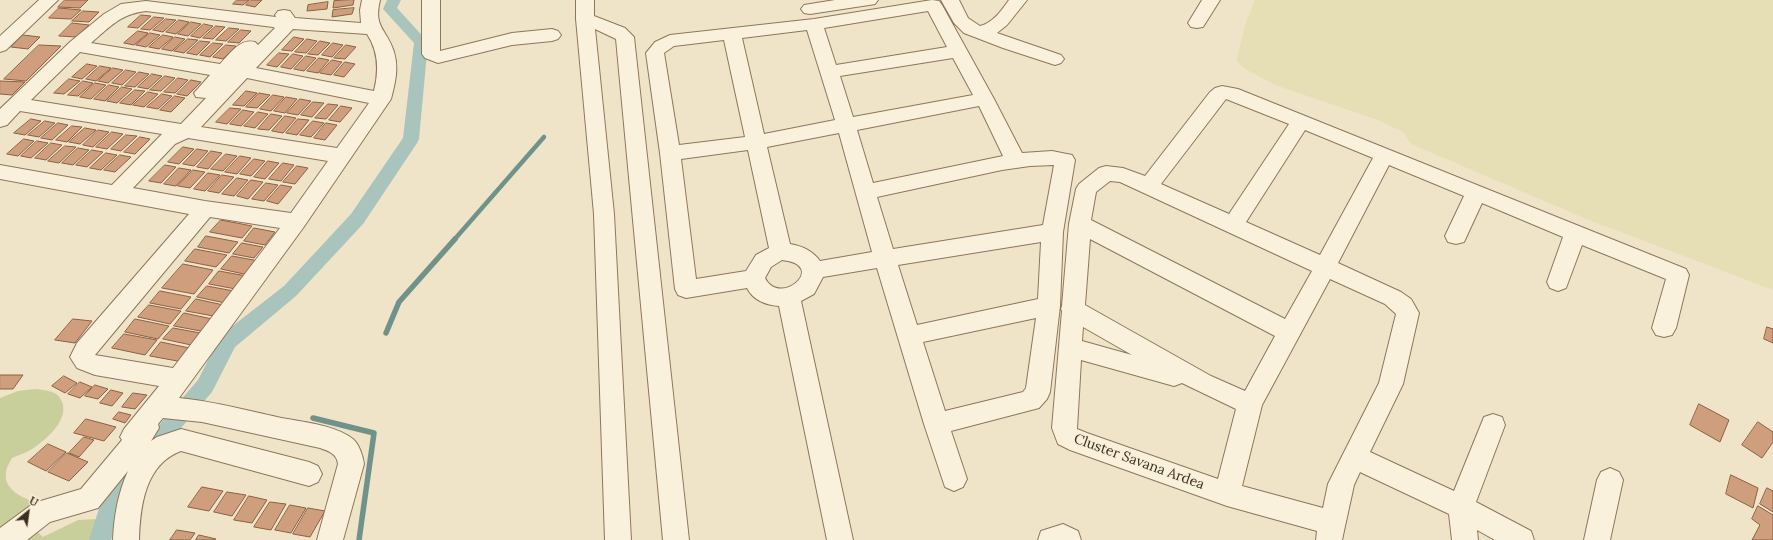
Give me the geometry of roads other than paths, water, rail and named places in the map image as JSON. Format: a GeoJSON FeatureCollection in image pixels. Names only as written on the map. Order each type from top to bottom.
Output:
{"type":"FeatureCollection","features":[{"type":"Feature","properties":{"kind":"street"},"geometry":{"type":"LineString","coordinates":[[0,46],[49,0]]}},
{"type":"Feature","properties":{"kind":"street"},"geometry":{"type":"LineString","coordinates":[[6,540],[43,512],[89,499],[162,407],[179,379],[296,222],[382,99],[386,80],[386,52],[372,29],[368,18],[371,0]]}},
{"type":"Feature","properties":{"kind":"street"},"geometry":{"type":"LineString","coordinates":[[431,0],[430,54],[434,56],[438,57],[512,39],[552,35]]}},
{"type":"Feature","properties":{"kind":"street"},"geometry":{"type":"LineString","coordinates":[[585,0],[585,19],[604,214],[618,540]]}},
{"type":"Feature","properties":{"kind":"street"},"geometry":{"type":"LineString","coordinates":[[812,16],[844,2],[869,0]]}},
{"type":"Feature","properties":{"kind":"street"},"geometry":{"type":"LineString","coordinates":[[950,0],[961,21],[966,26],[1009,44],[1055,59]]}},
{"type":"Feature","properties":{"kind":"street"},"geometry":{"type":"LineString","coordinates":[[977,31],[987,31],[1002,22],[1018,0]]}},
{"type":"Feature","properties":{"kind":"street"},"geometry":{"type":"LineString","coordinates":[[1197,23],[1211,0]]}},
{"type":"Feature","properties":{"kind":"street"},"geometry":{"type":"LineString","coordinates":[[754,278],[686,289],[670,153],[655,53],[658,48],[670,41],[732,34],[812,16],[934,5],[1015,160]]}},
{"type":"Feature","properties":{"kind":"street"},"geometry":{"type":"LineString","coordinates":[[0,120],[76,46],[119,12],[136,6],[283,15],[372,29]]}},
{"type":"Feature","properties":{"kind":"street"},"geometry":{"type":"LineString","coordinates":[[174,133],[224,71],[283,15]]}},
{"type":"Feature","properties":{"kind":"street"},"geometry":{"type":"LineString","coordinates":[[116,193],[174,133],[244,72],[283,15]]}},
{"type":"Feature","properties":{"kind":"street"},"geometry":{"type":"LineString","coordinates":[[812,16],[954,479]]}},
{"type":"Feature","properties":{"kind":"street"},"geometry":{"type":"LineString","coordinates":[[585,19],[619,32],[624,37],[676,540]]}},
{"type":"Feature","properties":{"kind":"street"},"geometry":{"type":"LineString","coordinates":[[732,34],[781,252]]}},
{"type":"Feature","properties":{"kind":"street"},"geometry":{"type":"LineString","coordinates":[[76,46],[224,71]]}},
{"type":"Feature","properties":{"kind":"street"},"geometry":{"type":"LineString","coordinates":[[830,72],[958,51]]}},
{"type":"Feature","properties":{"kind":"street"},"geometry":{"type":"LineString","coordinates":[[244,72],[382,99]]}},
{"type":"Feature","properties":{"kind":"street"},"geometry":{"type":"LineString","coordinates":[[1148,187],[1217,96],[1222,92],[1231,93],[1678,275],[1664,328]]}},
{"type":"Feature","properties":{"kind":"street"},"geometry":{"type":"LineString","coordinates":[[670,153],[756,142],[984,99]]}},
{"type":"Feature","properties":{"kind":"street"},"geometry":{"type":"LineString","coordinates":[[15,104],[174,133],[341,156]]}},
{"type":"Feature","properties":{"kind":"street"},"geometry":{"type":"LineString","coordinates":[[1232,226],[1301,122]]}},
{"type":"Feature","properties":{"kind":"street"},"geometry":{"type":"LineString","coordinates":[[1227,494],[1250,404],[1384,156]]}},
{"type":"Feature","properties":{"kind":"street"},"geometry":{"type":"LineString","coordinates":[[866,192],[1015,160],[1057,157],[1065,160],[1052,232],[1049,306],[1038,392],[1030,401],[936,424]]}},
{"type":"Feature","properties":{"kind":"street"},"geometry":{"type":"LineString","coordinates":[[0,172],[205,209],[296,222]]}},
{"type":"Feature","properties":{"kind":"street","name":"Cluster Savana Ardea"},"geometry":{"type":"LineString","coordinates":[[1106,173],[1123,175],[1148,187],[1393,298],[1403,305],[1408,313],[1391,384],[1341,484],[1330,532],[1079,442],[1067,436],[1064,428],[1072,310],[1080,224],[1086,189],[1106,173]]}},
{"type":"Feature","properties":{"kind":"street"},"geometry":{"type":"LineString","coordinates":[[1456,236],[1476,193]]}},
{"type":"Feature","properties":{"kind":"street"},"geometry":{"type":"LineString","coordinates":[[179,379],[95,365],[86,361],[82,357],[85,350],[205,209]]}},
{"type":"Feature","properties":{"kind":"street"},"geometry":{"type":"LineString","coordinates":[[1080,224],[1289,332]]}},
{"type":"Feature","properties":{"kind":"street"},"geometry":{"type":"LineString","coordinates":[[814,270],[1052,232]]}},
{"type":"Feature","properties":{"kind":"street"},"geometry":{"type":"LineString","coordinates":[[1558,282],[1575,233]]}},
{"type":"Feature","properties":{"kind":"street"},"geometry":{"type":"LineString","coordinates":[[781,252],[796,253],[808,260],[814,270],[812,282],[803,292],[789,298],[772,297],[760,290],[754,278],[758,266],[767,257],[781,252]]}},
{"type":"Feature","properties":{"kind":"street"},"geometry":{"type":"LineString","coordinates":[[789,298],[840,540]]}},
{"type":"Feature","properties":{"kind":"street"},"geometry":{"type":"LineString","coordinates":[[909,336],[1049,306]]}},
{"type":"Feature","properties":{"kind":"street"},"geometry":{"type":"LineString","coordinates":[[1072,310],[1202,383],[1250,404]]}},
{"type":"Feature","properties":{"kind":"street"},"geometry":{"type":"LineString","coordinates":[[1070,348],[1118,362],[1202,383]]}},
{"type":"Feature","properties":{"kind":"street"},"geometry":{"type":"LineString","coordinates":[[162,407],[201,412],[324,439],[343,446],[351,457],[351,464],[330,540]]}},
{"type":"Feature","properties":{"kind":"street"},"geometry":{"type":"LineString","coordinates":[[133,437],[162,407]]}},
{"type":"Feature","properties":{"kind":"street"},"geometry":{"type":"LineString","coordinates":[[1465,540],[1461,507],[1493,425]]}},
{"type":"Feature","properties":{"kind":"street"},"geometry":{"type":"LineString","coordinates":[[126,540],[126,524],[130,502],[143,466],[150,456],[170,442],[181,440],[309,474]]}},
{"type":"Feature","properties":{"kind":"street"},"geometry":{"type":"LineString","coordinates":[[1355,457],[1461,507],[1521,540]]}},
{"type":"Feature","properties":{"kind":"street"},"geometry":{"type":"LineString","coordinates":[[1597,540],[1610,480]]}},
{"type":"Feature","properties":{"kind":"street"},"geometry":{"type":"LineString","coordinates":[[1051,540],[1063,537],[1068,540]]}},
{"type":"Feature","properties":{"kind":"waterway"},"geometry":{"type":"LineString","coordinates":[[100,540],[111,503],[155,444],[205,386],[228,341],[290,291],[357,219],[411,139],[421,42],[390,9],[394,0]]}},
{"type":"Feature","properties":{"kind":"waterway"},"geometry":{"type":"LineString","coordinates":[[454,240],[544,137]]}},
{"type":"Feature","properties":{"kind":"waterway"},"geometry":{"type":"LineString","coordinates":[[386,333],[399,302],[455,239]]}},
{"type":"Feature","properties":{"kind":"waterway"},"geometry":{"type":"LineString","coordinates":[[313,418],[374,433],[359,540]]}}]}
